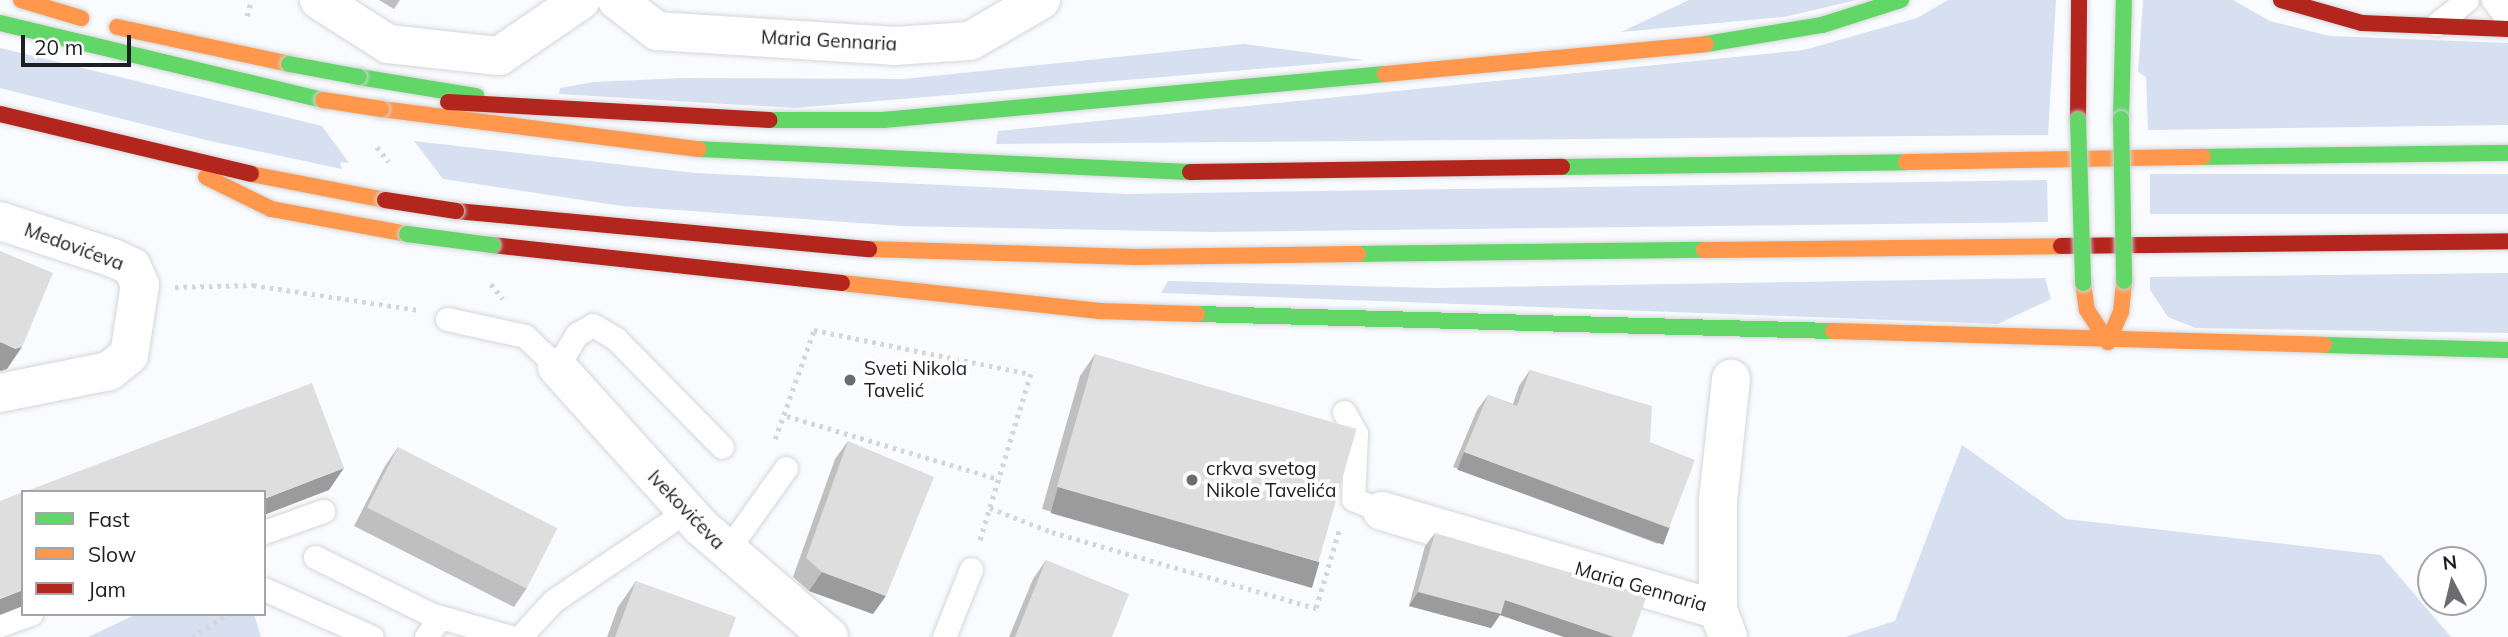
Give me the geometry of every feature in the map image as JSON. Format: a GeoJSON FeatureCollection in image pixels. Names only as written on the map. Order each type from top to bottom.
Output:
{"type":"FeatureCollection","features":[{"type":"Feature","properties":{"kind":"highway"},"geometry":{"type":"LineString","coordinates":[[21,0],[236,63],[277,90]]}},
{"type":"Feature","properties":{"kind":"highway"},"geometry":{"type":"LineString","coordinates":[[90,21],[289,64],[509,101],[735,120],[883,120],[1706,44],[1822,25],[1902,0]]}},
{"type":"Feature","properties":{"kind":"highway"},"geometry":{"type":"LineString","coordinates":[[2079,0],[2078,120],[2083,283],[2087,310],[2108,342]]}},
{"type":"Feature","properties":{"kind":"highway"},"geometry":{"type":"LineString","coordinates":[[2108,342],[2121,312],[2124,281],[2121,119],[2123,0]]}},
{"type":"Feature","properties":{"kind":"highway"},"geometry":{"type":"LineString","coordinates":[[2281,0],[2336,18],[2431,27],[2508,29]]}},
{"type":"Feature","properties":{"kind":"highway"},"geometry":{"type":"LineString","coordinates":[[0,23],[323,100],[405,114],[755,156],[1066,169],[2508,153]]}},
{"type":"Feature","properties":{"kind":"highway"},"geometry":{"type":"LineString","coordinates":[[405,114],[443,102],[509,101]]}},
{"type":"Feature","properties":{"kind":"highway"},"geometry":{"type":"LineString","coordinates":[[0,114],[185,161],[385,200],[456,211],[788,246],[1135,257],[2508,241]]}},
{"type":"Feature","properties":{"kind":"highway"},"geometry":{"type":"LineString","coordinates":[[185,161],[254,204],[407,234],[1099,311],[2108,342],[2508,350]]}},
{"type":"Feature","properties":{"kind":"street"},"geometry":{"type":"LineString","coordinates":[[319,0],[388,44],[499,56],[581,0]]}},
{"type":"Feature","properties":{"kind":"street","name":"Maria Gennaria"},"geometry":{"type":"LineString","coordinates":[[617,0],[657,31],[894,46],[970,41],[1041,0]]}},
{"type":"Feature","properties":{"kind":"street","name":"Medovićeva"},"geometry":{"type":"LineString","coordinates":[[0,221],[113,258],[132,267],[140,285],[129,355],[109,371],[0,393]]}},
{"type":"Feature","properties":{"kind":"street","name":"Ivekovićeva"},"geometry":{"type":"LineString","coordinates":[[557,367],[685,512],[726,552],[829,637]]}},
{"type":"Feature","properties":{"kind":"street","name":"Maria Gennaria"},"geometry":{"type":"LineString","coordinates":[[1367,505],[1723,624],[1718,501],[1731,379]]}},
{"type":"Feature","properties":{"kind":"lane"},"geometry":{"type":"LineString","coordinates":[[2431,27],[2467,0]]}},
{"type":"Feature","properties":{"kind":"lane"},"geometry":{"type":"LineString","coordinates":[[2493,0],[2508,19]]}},
{"type":"Feature","properties":{"kind":"lane"},"geometry":{"type":"LineString","coordinates":[[447,319],[525,337],[557,367],[577,334],[593,325],[616,339],[722,447]]}},
{"type":"Feature","properties":{"kind":"lane"},"geometry":{"type":"LineString","coordinates":[[1344,412],[1356,434],[1367,505]]}},
{"type":"Feature","properties":{"kind":"lane"},"geometry":{"type":"LineString","coordinates":[[726,552],[786,468]]}},
{"type":"Feature","properties":{"kind":"lane"},"geometry":{"type":"LineString","coordinates":[[266,531],[323,511]]}},
{"type":"Feature","properties":{"kind":"lane"},"geometry":{"type":"LineString","coordinates":[[520,637],[553,601],[685,512]]}},
{"type":"Feature","properties":{"kind":"lane"},"geometry":{"type":"LineString","coordinates":[[315,557],[440,618],[510,637]]}},
{"type":"Feature","properties":{"kind":"lane"},"geometry":{"type":"LineString","coordinates":[[944,637],[975,558]]}},
{"type":"Feature","properties":{"kind":"lane"},"geometry":{"type":"LineString","coordinates":[[266,590],[372,637]]}},
{"type":"Feature","properties":{"kind":"lane"},"geometry":{"type":"LineString","coordinates":[[0,625],[25,616]]}},
{"type":"Feature","properties":{"kind":"lane"},"geometry":{"type":"LineString","coordinates":[[426,637],[440,618]]}},
{"type":"Feature","properties":{"kind":"path"},"geometry":{"type":"LineString","coordinates":[[140,285],[231,290],[253,285],[411,308],[447,319]]}},
{"type":"Feature","properties":{"kind":"path"},"geometry":{"type":"LineString","coordinates":[[764,451],[787,416],[814,330],[1031,374],[975,558]]}},
{"type":"Feature","properties":{"kind":"path"},"geometry":{"type":"LineString","coordinates":[[787,416],[999,479]]}},
{"type":"Feature","properties":{"kind":"path"},"geometry":{"type":"LineString","coordinates":[[990,508],[1052,532],[1316,608],[1367,505]]}},
{"type":"Feature","properties":{"kind":"path"},"geometry":{"type":"LineString","coordinates":[[192,637],[226,616]]}},
{"type":"Feature","properties":{"kind":"shaded area"},"geometry":{"type":"Polygon","coordinates":[[[1689,0],[1857,0],[1784,17],[1621,32],[1689,0]]]}},
{"type":"Feature","properties":{"kind":"shaded area"},"geometry":{"type":"Polygon","coordinates":[[[1948,0],[2056,0],[2048,135],[996,144],[998,131],[1804,50],[1917,18],[1948,0]]]}},
{"type":"Feature","properties":{"kind":"shaded area"},"geometry":{"type":"Polygon","coordinates":[[[2143,0],[2233,0],[2270,21],[2329,36],[2508,43],[2508,125],[2148,130],[2146,77],[2138,72],[2143,0]]]}},
{"type":"Feature","properties":{"kind":"shaded area"},"geometry":{"type":"Polygon","coordinates":[[[1244,44],[1364,60],[795,108],[559,94],[560,88],[594,82],[682,78],[904,79],[1244,44]]]}},
{"type":"Feature","properties":{"kind":"shaded area"},"geometry":{"type":"Polygon","coordinates":[[[0,48],[322,126],[349,163],[340,162],[342,169],[210,141],[0,88],[0,48]]]}},
{"type":"Feature","properties":{"kind":"shaded area"},"geometry":{"type":"Polygon","coordinates":[[[414,141],[695,173],[1126,194],[2047,180],[2048,222],[1213,232],[901,226],[622,206],[443,179],[414,141]]]}},
{"type":"Feature","properties":{"kind":"shaded area"},"geometry":{"type":"Polygon","coordinates":[[[2150,174],[2508,174],[2508,214],[2150,214],[2150,174]]]}},
{"type":"Feature","properties":{"kind":"shaded area"},"geometry":{"type":"Polygon","coordinates":[[[2508,273],[2508,333],[2195,328],[2168,317],[2150,290],[2150,277],[2508,273]]]}},
{"type":"Feature","properties":{"kind":"shaded area"},"geometry":{"type":"Polygon","coordinates":[[[2045,278],[2051,299],[1998,324],[1161,293],[1168,281],[1434,288],[2045,278]]]}},
{"type":"Feature","properties":{"kind":"shaded area"},"geometry":{"type":"Polygon","coordinates":[[[1962,445],[2066,519],[2381,555],[2417,597],[2417,616],[2433,616],[2451,637],[1845,637],[1895,621],[1962,445]]]}},
{"type":"Feature","properties":{"kind":"shaded area"},"geometry":{"type":"Polygon","coordinates":[[[133,616],[255,616],[261,637],[88,637],[133,616]]]}},
{"type":"Feature","properties":{"kind":"building"},"geometry":{"type":"Polygon","coordinates":[[[0,251],[53,273],[22,347],[15,349],[0,342],[0,251]]]}},
{"type":"Feature","properties":{"kind":"building","name":"crkva svetog Nikole Tavelića"},"geometry":{"type":"Polygon","coordinates":[[[1095,354],[1356,429],[1318,562],[1057,487],[1095,354]]]}},
{"type":"Feature","properties":{"kind":"building"},"geometry":{"type":"Polygon","coordinates":[[[1530,370],[1652,406],[1650,442],[1695,460],[1669,528],[1464,452],[1488,395],[1517,406],[1530,370]]]}},
{"type":"Feature","properties":{"kind":"building"},"geometry":{"type":"Polygon","coordinates":[[[312,383],[344,468],[266,498],[266,490],[29,490],[312,383]]]}},
{"type":"Feature","properties":{"kind":"building"},"geometry":{"type":"Polygon","coordinates":[[[848,441],[934,477],[886,596],[822,572],[806,558],[848,441]]]}},
{"type":"Feature","properties":{"kind":"building"},"geometry":{"type":"Polygon","coordinates":[[[398,447],[557,528],[527,589],[367,508],[398,447]]]}},
{"type":"Feature","properties":{"kind":"building"},"geometry":{"type":"Polygon","coordinates":[[[21,493],[21,591],[0,599],[0,501],[21,493]]]}},
{"type":"Feature","properties":{"kind":"building"},"geometry":{"type":"Polygon","coordinates":[[[1435,533],[1647,595],[1632,637],[1614,637],[1505,600],[1501,614],[1418,592],[1435,533]]]}},
{"type":"Feature","properties":{"kind":"building"},"geometry":{"type":"Polygon","coordinates":[[[1046,560],[1129,594],[1112,637],[1015,637],[1046,560]]]}},
{"type":"Feature","properties":{"kind":"building"},"geometry":{"type":"Polygon","coordinates":[[[636,581],[736,617],[729,637],[615,637],[636,581]]]}},
{"type":"Feature","properties":{"kind":"traffic: fast"},"geometry":{"type":"LineString","coordinates":[[1706,44],[1822,25],[1901,0]]}},
{"type":"Feature","properties":{"kind":"traffic: fast"},"geometry":{"type":"LineString","coordinates":[[2121,119],[2124,0]]}},
{"type":"Feature","properties":{"kind":"traffic: fast"},"geometry":{"type":"LineString","coordinates":[[0,23],[323,100]]}},
{"type":"Feature","properties":{"kind":"traffic: fast"},"geometry":{"type":"LineString","coordinates":[[289,64],[359,77]]}},
{"type":"Feature","properties":{"kind":"traffic: fast"},"geometry":{"type":"LineString","coordinates":[[769,120],[883,120],[1385,74]]}},
{"type":"Feature","properties":{"kind":"traffic: fast"},"geometry":{"type":"LineString","coordinates":[[359,77],[476,96]]}},
{"type":"Feature","properties":{"kind":"traffic: fast"},"geometry":{"type":"LineString","coordinates":[[2121,119],[2124,281]]}},
{"type":"Feature","properties":{"kind":"traffic: fast"},"geometry":{"type":"LineString","coordinates":[[2078,120],[2083,283]]}},
{"type":"Feature","properties":{"kind":"traffic: fast"},"geometry":{"type":"LineString","coordinates":[[698,149],[1190,172]]}},
{"type":"Feature","properties":{"kind":"traffic: fast"},"geometry":{"type":"LineString","coordinates":[[2203,157],[2508,153]]}},
{"type":"Feature","properties":{"kind":"traffic: fast"},"geometry":{"type":"LineString","coordinates":[[1562,167],[1906,162]]}},
{"type":"Feature","properties":{"kind":"traffic: fast"},"geometry":{"type":"LineString","coordinates":[[407,234],[492,245]]}},
{"type":"Feature","properties":{"kind":"traffic: fast"},"geometry":{"type":"LineString","coordinates":[[1358,254],[1704,250]]}},
{"type":"Feature","properties":{"kind":"traffic: fast"},"geometry":{"type":"LineString","coordinates":[[1197,314],[1833,331]]}},
{"type":"Feature","properties":{"kind":"traffic: fast"},"geometry":{"type":"LineString","coordinates":[[2324,345],[2508,350]]}},
{"type":"Feature","properties":{"kind":"traffic: slow"},"geometry":{"type":"LineString","coordinates":[[21,0],[81,18]]}},
{"type":"Feature","properties":{"kind":"traffic: slow"},"geometry":{"type":"LineString","coordinates":[[117,27],[289,64]]}},
{"type":"Feature","properties":{"kind":"traffic: slow"},"geometry":{"type":"LineString","coordinates":[[1385,74],[1706,44]]}},
{"type":"Feature","properties":{"kind":"traffic: slow"},"geometry":{"type":"LineString","coordinates":[[323,100],[381,109]]}},
{"type":"Feature","properties":{"kind":"traffic: slow"},"geometry":{"type":"LineString","coordinates":[[381,109],[698,149]]}},
{"type":"Feature","properties":{"kind":"traffic: slow"},"geometry":{"type":"LineString","coordinates":[[1906,162],[2203,157]]}},
{"type":"Feature","properties":{"kind":"traffic: slow"},"geometry":{"type":"LineString","coordinates":[[251,174],[385,200]]}},
{"type":"Feature","properties":{"kind":"traffic: slow"},"geometry":{"type":"LineString","coordinates":[[206,177],[271,209],[407,234]]}},
{"type":"Feature","properties":{"kind":"traffic: slow"},"geometry":{"type":"LineString","coordinates":[[1704,250],[2061,246]]}},
{"type":"Feature","properties":{"kind":"traffic: slow"},"geometry":{"type":"LineString","coordinates":[[869,249],[1135,257],[1358,254]]}},
{"type":"Feature","properties":{"kind":"traffic: slow"},"geometry":{"type":"LineString","coordinates":[[2108,342],[2121,312],[2124,281]]}},
{"type":"Feature","properties":{"kind":"traffic: slow"},"geometry":{"type":"LineString","coordinates":[[842,283],[1099,311],[1197,314]]}},
{"type":"Feature","properties":{"kind":"traffic: slow"},"geometry":{"type":"LineString","coordinates":[[2083,283],[2087,310],[2108,342]]}},
{"type":"Feature","properties":{"kind":"traffic: slow"},"geometry":{"type":"LineString","coordinates":[[1833,331],[2324,345]]}},
{"type":"Feature","properties":{"kind":"traffic: jam"},"geometry":{"type":"LineString","coordinates":[[2078,120],[2079,0]]}},
{"type":"Feature","properties":{"kind":"traffic: jam"},"geometry":{"type":"LineString","coordinates":[[2281,0],[2362,23],[2508,29]]}},
{"type":"Feature","properties":{"kind":"traffic: jam"},"geometry":{"type":"LineString","coordinates":[[448,102],[769,120]]}},
{"type":"Feature","properties":{"kind":"traffic: jam"},"geometry":{"type":"LineString","coordinates":[[0,114],[251,174]]}},
{"type":"Feature","properties":{"kind":"traffic: jam"},"geometry":{"type":"LineString","coordinates":[[1190,172],[1562,167]]}},
{"type":"Feature","properties":{"kind":"traffic: jam"},"geometry":{"type":"LineString","coordinates":[[385,200],[456,211]]}},
{"type":"Feature","properties":{"kind":"traffic: jam"},"geometry":{"type":"LineString","coordinates":[[456,211],[869,249]]}},
{"type":"Feature","properties":{"kind":"traffic: jam"},"geometry":{"type":"LineString","coordinates":[[2061,246],[2508,241]]}},
{"type":"Feature","properties":{"kind":"traffic: jam"},"geometry":{"type":"LineString","coordinates":[[492,245],[842,283]]}},
{"type":"Feature","properties":{"kind":"place","name":"Sveti Nikola Tavelić"},"geometry":{"type":"Point","coordinates":[850,380]}},
{"type":"Feature","properties":{"kind":"place","name":"crkva svetog Nikole Tavelića"},"geometry":{"type":"Point","coordinates":[1192,480]}}]}
